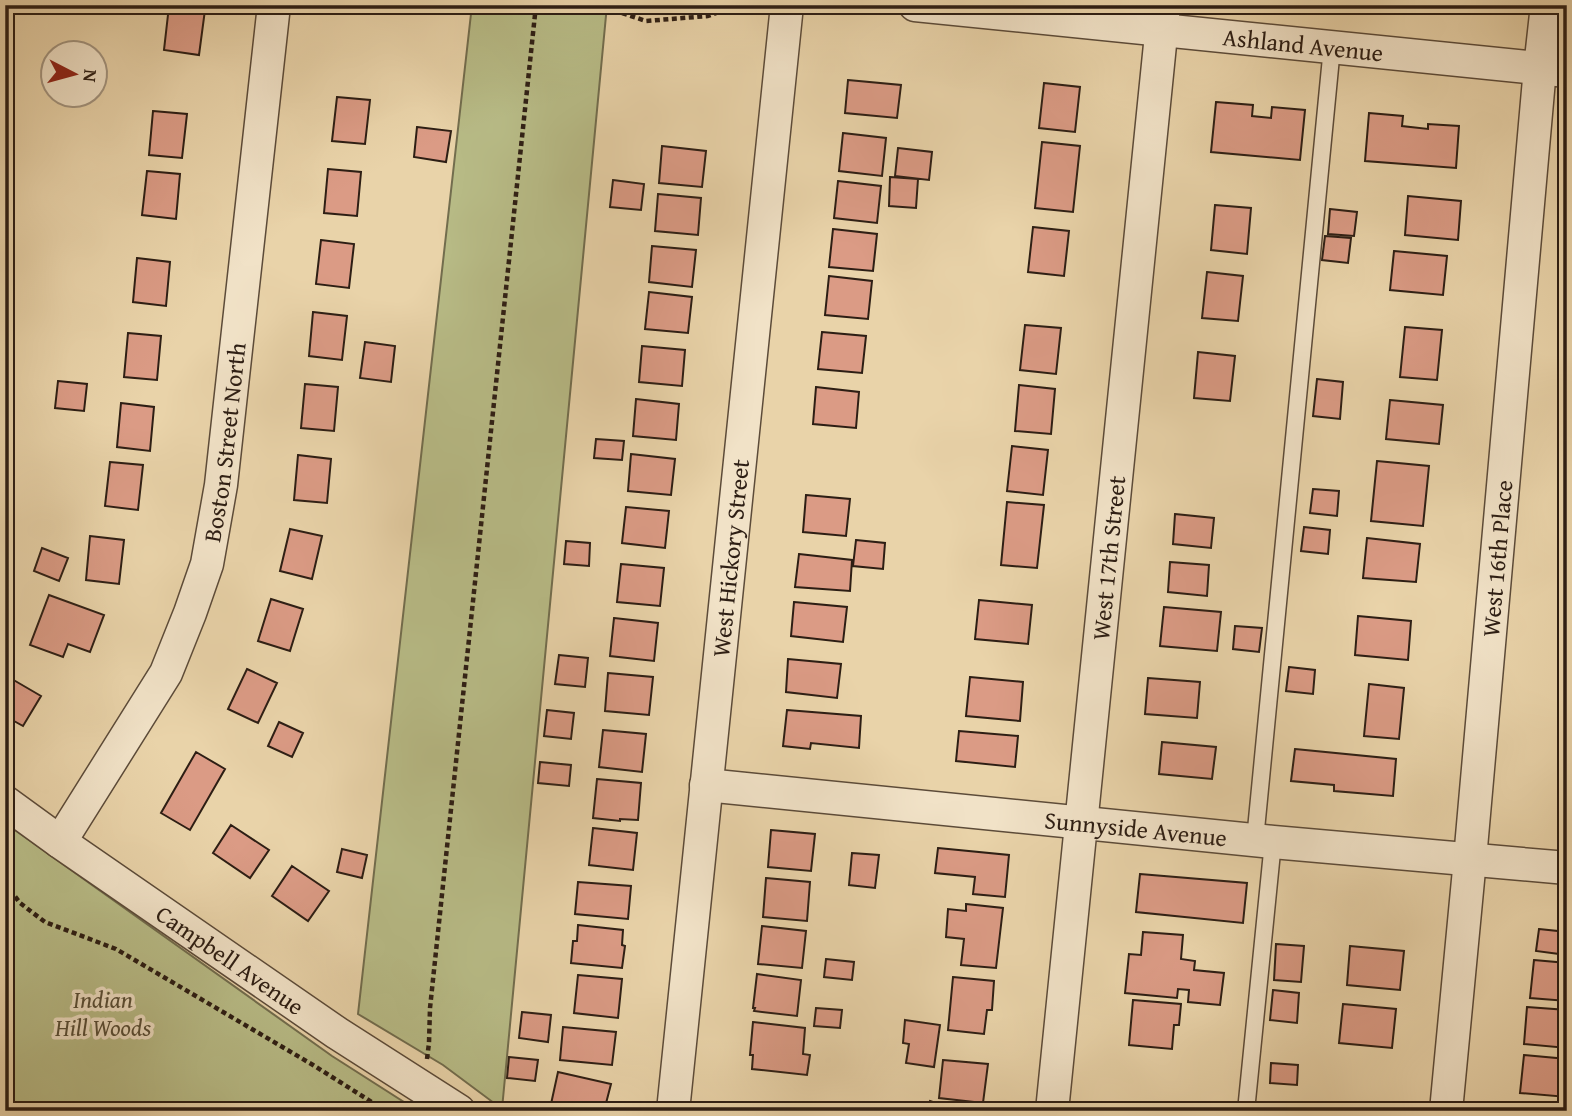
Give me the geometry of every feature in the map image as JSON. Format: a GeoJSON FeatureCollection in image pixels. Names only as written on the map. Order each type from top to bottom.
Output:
{"type":"FeatureCollection","features":[{"type":"Feature","properties":{"kind":"street","name":"Boston Street North"},"geometry":{"type":"LineString","coordinates":[[60,842],[166,673],[207,564],[221,485],[274,5]]}},
{"type":"Feature","properties":{"kind":"street","name":"West Hickory Street"},"geometry":{"type":"LineString","coordinates":[[673,1111],[787,5]]}},
{"type":"Feature","properties":{"kind":"street","name":"Ashland Avenue"},"geometry":{"type":"LineString","coordinates":[[915,5],[1163,18],[1332,47],[1553,69]]}},
{"type":"Feature","properties":{"kind":"street","name":"West 16th Place"},"geometry":{"type":"LineString","coordinates":[[1446,1111],[1553,69],[1547,5]]}},
{"type":"Feature","properties":{"kind":"street","name":"West 17th Street"},"geometry":{"type":"LineString","coordinates":[[1052,1111],[1163,18]]}},
{"type":"Feature","properties":{"kind":"street","name":"Sunnyside Avenue"},"geometry":{"type":"LineString","coordinates":[[706,785],[1264,841],[1567,868]]}},
{"type":"Feature","properties":{"kind":"street","name":"Campbell Avenue"},"geometry":{"type":"LineString","coordinates":[[5,802],[337,1033],[458,1111]]}},
{"type":"Feature","properties":{"kind":"lane"},"geometry":{"type":"LineString","coordinates":[[1245,1111],[1264,841],[1332,47]]}},
{"type":"Feature","properties":{"kind":"path"},"geometry":{"type":"LineString","coordinates":[[429,1043],[430,1008],[536,5]]}},
{"type":"Feature","properties":{"kind":"path"},"geometry":{"type":"LineString","coordinates":[[598,5],[646,21],[708,16],[738,5]]}},
{"type":"Feature","properties":{"kind":"path"},"geometry":{"type":"LineString","coordinates":[[5,883],[20,903],[44,922],[116,949],[386,1111]]}},
{"type":"Feature","properties":{"kind":"green space"},"geometry":{"type":"Polygon","coordinates":[[[472,5],[607,5],[502,1109],[443,1065],[358,1014],[472,5]]]}},
{"type":"Feature","properties":{"kind":"green space","name":"Indian Hill Woods"},"geometry":{"type":"Polygon","coordinates":[[[5,823],[332,1056],[418,1111],[5,1111],[5,823]]]}},
{"type":"Feature","properties":{"kind":"building"},"geometry":{"type":"Polygon","coordinates":[[[169,6],[205,10],[199,55],[164,50],[169,6]]]}},
{"type":"Feature","properties":{"kind":"building"},"geometry":{"type":"Polygon","coordinates":[[[848,80],[901,85],[897,118],[845,113],[848,80]]]}},
{"type":"Feature","properties":{"kind":"building"},"geometry":{"type":"Polygon","coordinates":[[[1044,83],[1080,87],[1075,132],[1039,128],[1044,83]]]}},
{"type":"Feature","properties":{"kind":"building"},"geometry":{"type":"Polygon","coordinates":[[[337,97],[370,100],[365,144],[332,141],[337,97]]]}},
{"type":"Feature","properties":{"kind":"building"},"geometry":{"type":"Polygon","coordinates":[[[1216,102],[1253,105],[1252,116],[1271,118],[1272,107],[1305,110],[1300,160],[1211,152],[1216,102]]]}},
{"type":"Feature","properties":{"kind":"building"},"geometry":{"type":"Polygon","coordinates":[[[153,111],[187,114],[182,158],[149,155],[153,111]]]}},
{"type":"Feature","properties":{"kind":"building"},"geometry":{"type":"Polygon","coordinates":[[[1369,113],[1403,116],[1402,126],[1428,129],[1428,124],[1459,126],[1456,168],[1365,161],[1369,113]]]}},
{"type":"Feature","properties":{"kind":"building"},"geometry":{"type":"Polygon","coordinates":[[[417,127],[451,131],[446,162],[414,157],[417,127]]]}},
{"type":"Feature","properties":{"kind":"building"},"geometry":{"type":"Polygon","coordinates":[[[843,133],[886,138],[882,176],[839,171],[843,133]]]}},
{"type":"Feature","properties":{"kind":"building"},"geometry":{"type":"Polygon","coordinates":[[[1042,142],[1080,146],[1073,212],[1035,208],[1042,142]]]}},
{"type":"Feature","properties":{"kind":"building"},"geometry":{"type":"Polygon","coordinates":[[[662,146],[706,151],[702,187],[659,183],[662,146]]]}},
{"type":"Feature","properties":{"kind":"building"},"geometry":{"type":"Polygon","coordinates":[[[898,148],[932,152],[929,180],[895,176],[898,148]]]}},
{"type":"Feature","properties":{"kind":"building"},"geometry":{"type":"Polygon","coordinates":[[[328,169],[361,172],[357,216],[324,213],[328,169]]]}},
{"type":"Feature","properties":{"kind":"building"},"geometry":{"type":"Polygon","coordinates":[[[147,171],[180,174],[176,219],[142,215],[147,171]]]}},
{"type":"Feature","properties":{"kind":"building"},"geometry":{"type":"Polygon","coordinates":[[[890,177],[918,179],[916,208],[889,206],[890,177]]]}},
{"type":"Feature","properties":{"kind":"building"},"geometry":{"type":"Polygon","coordinates":[[[613,180],[644,184],[641,210],[610,207],[613,180]]]}},
{"type":"Feature","properties":{"kind":"building"},"geometry":{"type":"Polygon","coordinates":[[[838,181],[881,186],[877,223],[834,218],[838,181]]]}},
{"type":"Feature","properties":{"kind":"building"},"geometry":{"type":"Polygon","coordinates":[[[658,194],[701,198],[698,235],[655,231],[658,194]]]}},
{"type":"Feature","properties":{"kind":"building"},"geometry":{"type":"Polygon","coordinates":[[[1408,196],[1461,201],[1458,240],[1405,235],[1408,196]]]}},
{"type":"Feature","properties":{"kind":"building"},"geometry":{"type":"Polygon","coordinates":[[[1215,205],[1251,208],[1247,254],[1211,250],[1215,205]]]}},
{"type":"Feature","properties":{"kind":"building"},"geometry":{"type":"Polygon","coordinates":[[[1330,209],[1357,212],[1354,236],[1328,234],[1330,209]]]}},
{"type":"Feature","properties":{"kind":"building"},"geometry":{"type":"Polygon","coordinates":[[[1033,227],[1069,231],[1064,276],[1028,272],[1033,227]]]}},
{"type":"Feature","properties":{"kind":"building"},"geometry":{"type":"Polygon","coordinates":[[[833,229],[877,234],[873,271],[829,267],[833,229]]]}},
{"type":"Feature","properties":{"kind":"building"},"geometry":{"type":"Polygon","coordinates":[[[1325,236],[1351,238],[1348,263],[1322,260],[1325,236]]]}},
{"type":"Feature","properties":{"kind":"building"},"geometry":{"type":"Polygon","coordinates":[[[321,240],[354,244],[349,288],[316,284],[321,240]]]}},
{"type":"Feature","properties":{"kind":"building"},"geometry":{"type":"Polygon","coordinates":[[[652,246],[696,250],[692,287],[649,282],[652,246]]]}},
{"type":"Feature","properties":{"kind":"building"},"geometry":{"type":"Polygon","coordinates":[[[1394,251],[1447,256],[1443,295],[1390,290],[1394,251]]]}},
{"type":"Feature","properties":{"kind":"building"},"geometry":{"type":"Polygon","coordinates":[[[137,258],[170,262],[166,306],[133,302],[137,258]]]}},
{"type":"Feature","properties":{"kind":"building"},"geometry":{"type":"Polygon","coordinates":[[[1207,272],[1243,276],[1238,321],[1202,318],[1207,272]]]}},
{"type":"Feature","properties":{"kind":"building"},"geometry":{"type":"Polygon","coordinates":[[[829,276],[872,281],[868,319],[825,315],[829,276]]]}},
{"type":"Feature","properties":{"kind":"building"},"geometry":{"type":"Polygon","coordinates":[[[649,292],[692,297],[688,333],[645,329],[649,292]]]}},
{"type":"Feature","properties":{"kind":"building"},"geometry":{"type":"Polygon","coordinates":[[[313,312],[347,316],[342,360],[309,356],[313,312]]]}},
{"type":"Feature","properties":{"kind":"building"},"geometry":{"type":"Polygon","coordinates":[[[1025,325],[1061,328],[1056,374],[1020,370],[1025,325]]]}},
{"type":"Feature","properties":{"kind":"building"},"geometry":{"type":"Polygon","coordinates":[[[1405,327],[1442,330],[1437,380],[1400,377],[1405,327]]]}},
{"type":"Feature","properties":{"kind":"building"},"geometry":{"type":"Polygon","coordinates":[[[822,332],[866,336],[862,373],[818,369],[822,332]]]}},
{"type":"Feature","properties":{"kind":"building"},"geometry":{"type":"Polygon","coordinates":[[[128,333],[161,336],[157,380],[124,377],[128,333]]]}},
{"type":"Feature","properties":{"kind":"building"},"geometry":{"type":"Polygon","coordinates":[[[365,342],[395,346],[391,382],[360,378],[365,342]]]}},
{"type":"Feature","properties":{"kind":"building"},"geometry":{"type":"Polygon","coordinates":[[[642,346],[685,350],[682,386],[639,382],[642,346]]]}},
{"type":"Feature","properties":{"kind":"building"},"geometry":{"type":"Polygon","coordinates":[[[1198,352],[1235,356],[1230,401],[1194,398],[1198,352]]]}},
{"type":"Feature","properties":{"kind":"building"},"geometry":{"type":"Polygon","coordinates":[[[1317,379],[1343,382],[1340,419],[1313,416],[1317,379]]]}},
{"type":"Feature","properties":{"kind":"building"},"geometry":{"type":"Polygon","coordinates":[[[58,381],[87,384],[84,411],[55,408],[58,381]]]}},
{"type":"Feature","properties":{"kind":"building"},"geometry":{"type":"Polygon","coordinates":[[[305,384],[338,387],[334,431],[301,428],[305,384]]]}},
{"type":"Feature","properties":{"kind":"building"},"geometry":{"type":"Polygon","coordinates":[[[1019,385],[1055,389],[1051,434],[1015,431],[1019,385]]]}},
{"type":"Feature","properties":{"kind":"building"},"geometry":{"type":"Polygon","coordinates":[[[816,387],[859,392],[856,428],[813,424],[816,387]]]}},
{"type":"Feature","properties":{"kind":"building"},"geometry":{"type":"Polygon","coordinates":[[[636,399],[679,404],[676,440],[633,436],[636,399]]]}},
{"type":"Feature","properties":{"kind":"building"},"geometry":{"type":"Polygon","coordinates":[[[1390,400],[1443,405],[1439,444],[1386,439],[1390,400]]]}},
{"type":"Feature","properties":{"kind":"building"},"geometry":{"type":"Polygon","coordinates":[[[121,403],[154,407],[150,451],[117,447],[121,403]]]}},
{"type":"Feature","properties":{"kind":"building"},"geometry":{"type":"Polygon","coordinates":[[[596,439],[624,441],[622,460],[594,458],[596,439]]]}},
{"type":"Feature","properties":{"kind":"building"},"geometry":{"type":"Polygon","coordinates":[[[1012,446],[1048,450],[1043,495],[1007,491],[1012,446]]]}},
{"type":"Feature","properties":{"kind":"building"},"geometry":{"type":"Polygon","coordinates":[[[631,454],[675,459],[671,495],[628,491],[631,454]]]}},
{"type":"Feature","properties":{"kind":"building"},"geometry":{"type":"Polygon","coordinates":[[[298,455],[331,459],[327,503],[294,500],[298,455]]]}},
{"type":"Feature","properties":{"kind":"building"},"geometry":{"type":"Polygon","coordinates":[[[1377,461],[1429,466],[1423,526],[1371,521],[1377,461]]]}},
{"type":"Feature","properties":{"kind":"building"},"geometry":{"type":"Polygon","coordinates":[[[110,462],[143,465],[138,510],[105,506],[110,462]]]}},
{"type":"Feature","properties":{"kind":"building"},"geometry":{"type":"Polygon","coordinates":[[[1313,489],[1339,491],[1337,516],[1310,513],[1313,489]]]}},
{"type":"Feature","properties":{"kind":"building"},"geometry":{"type":"Polygon","coordinates":[[[806,495],[850,499],[846,536],[803,532],[806,495]]]}},
{"type":"Feature","properties":{"kind":"building"},"geometry":{"type":"Polygon","coordinates":[[[1007,502],[1044,505],[1037,568],[1001,565],[1007,502]]]}},
{"type":"Feature","properties":{"kind":"building"},"geometry":{"type":"Polygon","coordinates":[[[626,507],[669,511],[665,548],[622,543],[626,507]]]}},
{"type":"Feature","properties":{"kind":"building"},"geometry":{"type":"Polygon","coordinates":[[[1175,514],[1214,518],[1211,548],[1173,544],[1175,514]]]}},
{"type":"Feature","properties":{"kind":"building"},"geometry":{"type":"Polygon","coordinates":[[[1304,527],[1330,530],[1328,554],[1301,551],[1304,527]]]}},
{"type":"Feature","properties":{"kind":"building"},"geometry":{"type":"Polygon","coordinates":[[[290,529],[322,536],[312,579],[280,571],[290,529]]]}},
{"type":"Feature","properties":{"kind":"building"},"geometry":{"type":"Polygon","coordinates":[[[90,536],[124,540],[119,584],[86,580],[90,536]]]}},
{"type":"Feature","properties":{"kind":"building"},"geometry":{"type":"Polygon","coordinates":[[[1367,538],[1420,544],[1416,582],[1363,578],[1367,538]]]}},
{"type":"Feature","properties":{"kind":"building"},"geometry":{"type":"Polygon","coordinates":[[[856,540],[885,543],[883,569],[853,566],[856,540]]]}},
{"type":"Feature","properties":{"kind":"building"},"geometry":{"type":"Polygon","coordinates":[[[566,541],[590,543],[589,566],[564,564],[566,541]]]}},
{"type":"Feature","properties":{"kind":"building"},"geometry":{"type":"Polygon","coordinates":[[[42,548],[68,558],[59,581],[34,571],[42,548]]]}},
{"type":"Feature","properties":{"kind":"building"},"geometry":{"type":"Polygon","coordinates":[[[799,554],[852,560],[850,591],[795,587],[799,554]]]}},
{"type":"Feature","properties":{"kind":"building"},"geometry":{"type":"Polygon","coordinates":[[[1170,562],[1209,565],[1207,596],[1168,592],[1170,562]]]}},
{"type":"Feature","properties":{"kind":"building"},"geometry":{"type":"Polygon","coordinates":[[[621,564],[664,568],[660,606],[617,602],[621,564]]]}},
{"type":"Feature","properties":{"kind":"building"},"geometry":{"type":"Polygon","coordinates":[[[49,595],[104,615],[90,652],[68,644],[63,657],[30,645],[49,595]]]}},
{"type":"Feature","properties":{"kind":"building"},"geometry":{"type":"Polygon","coordinates":[[[271,599],[303,609],[290,651],[258,641],[271,599]]]}},
{"type":"Feature","properties":{"kind":"building"},"geometry":{"type":"Polygon","coordinates":[[[979,600],[1032,605],[1028,644],[975,639],[979,600]]]}},
{"type":"Feature","properties":{"kind":"building"},"geometry":{"type":"Polygon","coordinates":[[[794,602],[847,607],[843,642],[791,636],[794,602]]]}},
{"type":"Feature","properties":{"kind":"building"},"geometry":{"type":"Polygon","coordinates":[[[1164,607],[1221,612],[1217,651],[1160,646],[1164,607]]]}},
{"type":"Feature","properties":{"kind":"building"},"geometry":{"type":"Polygon","coordinates":[[[1358,616],[1411,621],[1408,660],[1355,655],[1358,616]]]}},
{"type":"Feature","properties":{"kind":"building"},"geometry":{"type":"Polygon","coordinates":[[[614,618],[658,623],[654,661],[610,656],[614,618]]]}},
{"type":"Feature","properties":{"kind":"building"},"geometry":{"type":"Polygon","coordinates":[[[1235,626],[1262,628],[1259,652],[1233,649],[1235,626]]]}},
{"type":"Feature","properties":{"kind":"building"},"geometry":{"type":"Polygon","coordinates":[[[1562,642],[1567,643],[1567,677],[1559,676],[1562,642]]]}},
{"type":"Feature","properties":{"kind":"building"},"geometry":{"type":"Polygon","coordinates":[[[559,655],[588,658],[585,687],[555,684],[559,655]]]}},
{"type":"Feature","properties":{"kind":"building"},"geometry":{"type":"Polygon","coordinates":[[[788,659],[841,664],[837,698],[786,692],[788,659]]]}},
{"type":"Feature","properties":{"kind":"building"},"geometry":{"type":"Polygon","coordinates":[[[1289,667],[1315,670],[1313,694],[1286,691],[1289,667]]]}},
{"type":"Feature","properties":{"kind":"building"},"geometry":{"type":"Polygon","coordinates":[[[247,669],[277,683],[258,723],[228,709],[247,669]]]}},
{"type":"Feature","properties":{"kind":"building"},"geometry":{"type":"Polygon","coordinates":[[[608,673],[653,677],[649,715],[605,711],[608,673]]]}},
{"type":"Feature","properties":{"kind":"building"},"geometry":{"type":"Polygon","coordinates":[[[5,675],[41,696],[23,726],[5,716],[5,675]]]}},
{"type":"Feature","properties":{"kind":"building"},"geometry":{"type":"Polygon","coordinates":[[[970,677],[1023,682],[1020,721],[966,716],[970,677]]]}},
{"type":"Feature","properties":{"kind":"building"},"geometry":{"type":"Polygon","coordinates":[[[1148,678],[1200,682],[1197,718],[1145,714],[1148,678]]]}},
{"type":"Feature","properties":{"kind":"building"},"geometry":{"type":"Polygon","coordinates":[[[1369,684],[1404,688],[1399,739],[1364,736],[1369,684]]]}},
{"type":"Feature","properties":{"kind":"building"},"geometry":{"type":"Polygon","coordinates":[[[547,710],[574,713],[571,739],[544,736],[547,710]]]}},
{"type":"Feature","properties":{"kind":"building"},"geometry":{"type":"Polygon","coordinates":[[[787,710],[861,716],[859,748],[811,743],[810,749],[783,746],[787,710]]]}},
{"type":"Feature","properties":{"kind":"building"},"geometry":{"type":"Polygon","coordinates":[[[279,722],[303,733],[292,757],[268,746],[279,722]]]}},
{"type":"Feature","properties":{"kind":"building"},"geometry":{"type":"Polygon","coordinates":[[[603,730],[646,734],[642,772],[599,767],[603,730]]]}},
{"type":"Feature","properties":{"kind":"building"},"geometry":{"type":"Polygon","coordinates":[[[959,731],[1018,736],[1015,767],[956,761],[959,731]]]}},
{"type":"Feature","properties":{"kind":"building"},"geometry":{"type":"Polygon","coordinates":[[[1162,742],[1216,747],[1212,779],[1159,774],[1162,742]]]}},
{"type":"Feature","properties":{"kind":"building"},"geometry":{"type":"Polygon","coordinates":[[[1295,749],[1396,759],[1393,796],[1334,791],[1334,785],[1291,781],[1295,749]]]}},
{"type":"Feature","properties":{"kind":"building"},"geometry":{"type":"Polygon","coordinates":[[[196,752],[225,769],[190,830],[161,813],[196,752]]]}},
{"type":"Feature","properties":{"kind":"building"},"geometry":{"type":"Polygon","coordinates":[[[540,762],[571,765],[569,786],[538,783],[540,762]]]}},
{"type":"Feature","properties":{"kind":"building"},"geometry":{"type":"Polygon","coordinates":[[[597,779],[641,783],[638,820],[593,818],[597,779]]]}},
{"type":"Feature","properties":{"kind":"building"},"geometry":{"type":"Polygon","coordinates":[[[231,825],[269,850],[250,878],[213,853],[231,825]]]}},
{"type":"Feature","properties":{"kind":"building"},"geometry":{"type":"Polygon","coordinates":[[[593,828],[637,833],[633,870],[589,865],[593,828]]]}},
{"type":"Feature","properties":{"kind":"building"},"geometry":{"type":"Polygon","coordinates":[[[771,830],[815,834],[811,871],[768,867],[771,830]]]}},
{"type":"Feature","properties":{"kind":"building"},"geometry":{"type":"Polygon","coordinates":[[[938,848],[1009,855],[1005,897],[973,894],[975,877],[935,873],[938,848]]]}},
{"type":"Feature","properties":{"kind":"building"},"geometry":{"type":"Polygon","coordinates":[[[342,849],[367,855],[362,878],[337,872],[342,849]]]}},
{"type":"Feature","properties":{"kind":"building"},"geometry":{"type":"Polygon","coordinates":[[[852,853],[879,855],[875,888],[849,885],[852,853]]]}},
{"type":"Feature","properties":{"kind":"building"},"geometry":{"type":"Polygon","coordinates":[[[292,866],[329,891],[308,921],[272,896],[292,866]]]}},
{"type":"Feature","properties":{"kind":"building"},"geometry":{"type":"Polygon","coordinates":[[[1140,874],[1247,883],[1243,923],[1136,912],[1140,874]]]}},
{"type":"Feature","properties":{"kind":"building"},"geometry":{"type":"Polygon","coordinates":[[[766,878],[810,882],[807,921],[763,917],[766,878]]]}},
{"type":"Feature","properties":{"kind":"building"},"geometry":{"type":"Polygon","coordinates":[[[578,882],[631,886],[628,919],[575,914],[578,882]]]}},
{"type":"Feature","properties":{"kind":"building"},"geometry":{"type":"Polygon","coordinates":[[[966,904],[1003,908],[996,968],[961,965],[964,939],[946,937],[948,909],[966,911],[966,904]]]}},
{"type":"Feature","properties":{"kind":"building"},"geometry":{"type":"Polygon","coordinates":[[[578,925],[623,930],[622,945],[625,946],[622,968],[571,963],[578,925]]]}},
{"type":"Feature","properties":{"kind":"building"},"geometry":{"type":"Polygon","coordinates":[[[762,926],[806,931],[802,968],[758,964],[762,926]]]}},
{"type":"Feature","properties":{"kind":"building"},"geometry":{"type":"Polygon","coordinates":[[[1539,929],[1567,932],[1567,955],[1536,951],[1539,929]]]}},
{"type":"Feature","properties":{"kind":"building"},"geometry":{"type":"Polygon","coordinates":[[[1143,932],[1183,935],[1181,959],[1195,961],[1194,970],[1224,973],[1220,1005],[1188,1002],[1189,990],[1178,989],[1177,998],[1125,993],[1129,954],[1141,955],[1143,932]]]}},
{"type":"Feature","properties":{"kind":"building"},"geometry":{"type":"Polygon","coordinates":[[[1276,944],[1304,946],[1301,982],[1274,980],[1276,944]]]}},
{"type":"Feature","properties":{"kind":"building"},"geometry":{"type":"Polygon","coordinates":[[[1350,946],[1404,951],[1400,990],[1347,985],[1350,946]]]}},
{"type":"Feature","properties":{"kind":"building"},"geometry":{"type":"Polygon","coordinates":[[[826,959],[854,962],[852,980],[824,977],[826,959]]]}},
{"type":"Feature","properties":{"kind":"building"},"geometry":{"type":"Polygon","coordinates":[[[1534,960],[1567,963],[1567,1001],[1530,998],[1534,960]]]}},
{"type":"Feature","properties":{"kind":"building"},"geometry":{"type":"Polygon","coordinates":[[[757,974],[801,980],[797,1016],[754,1011],[757,974]]]}},
{"type":"Feature","properties":{"kind":"building"},"geometry":{"type":"Polygon","coordinates":[[[578,975],[622,979],[618,1018],[574,1013],[578,975]]]}},
{"type":"Feature","properties":{"kind":"building"},"geometry":{"type":"Polygon","coordinates":[[[953,977],[994,981],[992,1010],[987,1010],[984,1034],[948,1030],[953,977]]]}},
{"type":"Feature","properties":{"kind":"building"},"geometry":{"type":"Polygon","coordinates":[[[1273,990],[1299,993],[1297,1023],[1270,1020],[1273,990]]]}},
{"type":"Feature","properties":{"kind":"building"},"geometry":{"type":"Polygon","coordinates":[[[1133,1000],[1181,1004],[1179,1025],[1174,1025],[1172,1049],[1129,1045],[1133,1000]]]}},
{"type":"Feature","properties":{"kind":"building"},"geometry":{"type":"Polygon","coordinates":[[[1343,1004],[1396,1009],[1392,1048],[1339,1043],[1343,1004]]]}},
{"type":"Feature","properties":{"kind":"building"},"geometry":{"type":"Polygon","coordinates":[[[1527,1007],[1567,1010],[1567,1048],[1524,1044],[1527,1007]]]}},
{"type":"Feature","properties":{"kind":"building"},"geometry":{"type":"Polygon","coordinates":[[[816,1008],[842,1010],[840,1028],[814,1026],[816,1008]]]}},
{"type":"Feature","properties":{"kind":"building"},"geometry":{"type":"Polygon","coordinates":[[[522,1012],[551,1015],[548,1042],[519,1038],[522,1012]]]}},
{"type":"Feature","properties":{"kind":"building"},"geometry":{"type":"Polygon","coordinates":[[[905,1020],[940,1025],[934,1067],[906,1063],[909,1044],[903,1043],[905,1020]]]}},
{"type":"Feature","properties":{"kind":"building"},"geometry":{"type":"Polygon","coordinates":[[[753,1022],[805,1028],[803,1054],[810,1055],[807,1075],[752,1069],[753,1055],[750,1055],[753,1022]]]}},
{"type":"Feature","properties":{"kind":"building"},"geometry":{"type":"Polygon","coordinates":[[[563,1027],[616,1032],[612,1065],[560,1060],[563,1027]]]}},
{"type":"Feature","properties":{"kind":"building"},"geometry":{"type":"Polygon","coordinates":[[[1524,1055],[1567,1059],[1567,1097],[1520,1093],[1524,1055]]]}},
{"type":"Feature","properties":{"kind":"building"},"geometry":{"type":"Polygon","coordinates":[[[509,1057],[538,1060],[535,1081],[507,1078],[509,1057]]]}},
{"type":"Feature","properties":{"kind":"building"},"geometry":{"type":"Polygon","coordinates":[[[943,1060],[988,1064],[983,1103],[939,1098],[943,1060]]]}},
{"type":"Feature","properties":{"kind":"building"},"geometry":{"type":"Polygon","coordinates":[[[1271,1063],[1298,1065],[1297,1085],[1270,1083],[1271,1063]]]}},
{"type":"Feature","properties":{"kind":"building"},"geometry":{"type":"Polygon","coordinates":[[[558,1072],[611,1084],[604,1111],[580,1111],[551,1104],[558,1072]]]}},
{"type":"Feature","properties":{"kind":"building"},"geometry":{"type":"Polygon","coordinates":[[[930,1101],[958,1111],[927,1111],[930,1101]]]}},
{"type":"Feature","properties":{"kind":"building"},"geometry":{"type":"Polygon","coordinates":[[[1519,1102],[1567,1107],[1567,1111],[1518,1111],[1519,1102]]]}},
{"type":"Feature","properties":{"kind":"building"},"geometry":{"type":"Polygon","coordinates":[[[1184,1104],[1213,1107],[1212,1111],[1183,1111],[1184,1104]]]}}]}
